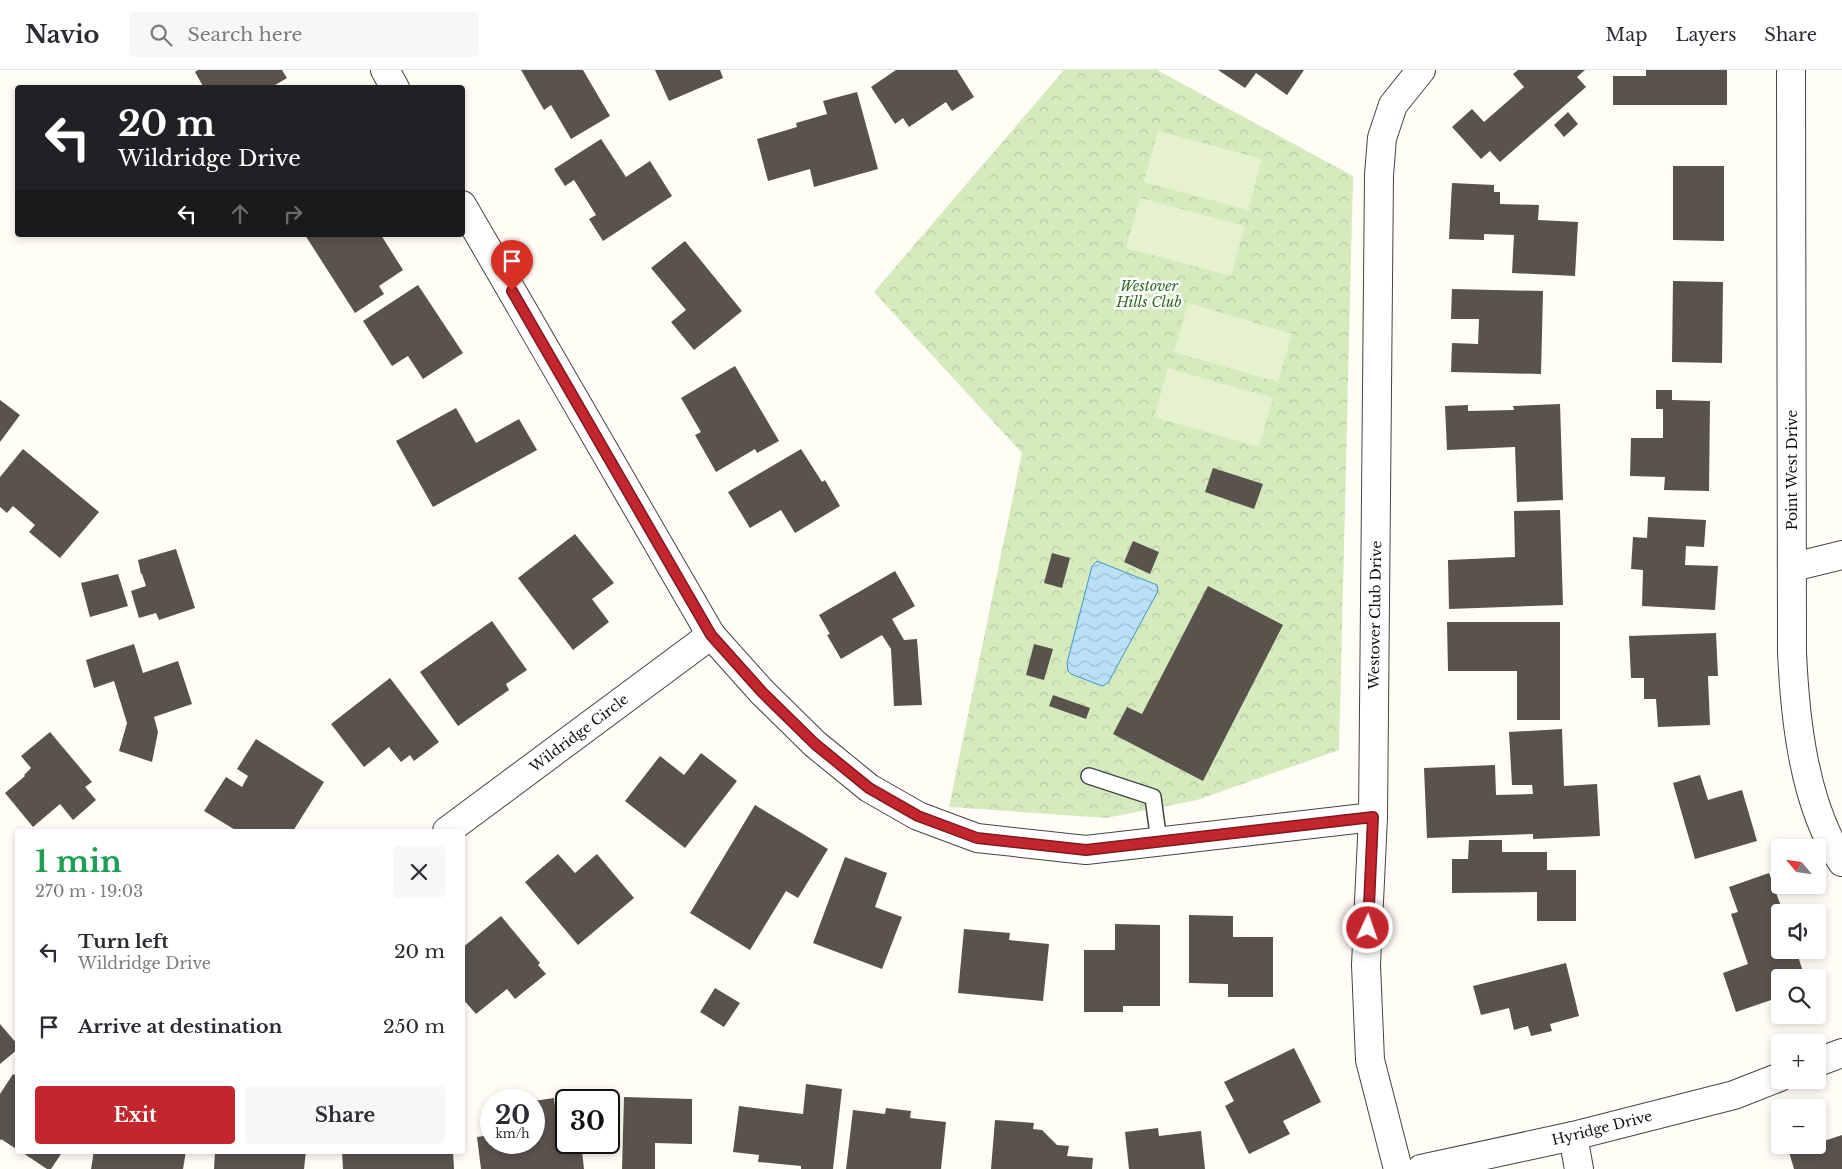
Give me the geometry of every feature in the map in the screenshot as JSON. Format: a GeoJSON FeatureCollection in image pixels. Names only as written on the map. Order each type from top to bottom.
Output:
{"type":"FeatureCollection","features":[{"type":"Feature","properties":{"kind":"street"},"geometry":{"type":"LineString","coordinates":[[385,70],[393,85]]}},
{"type":"Feature","properties":{"kind":"street","name":"Westover Club Drive"},"geometry":{"type":"LineString","coordinates":[[1398,1169],[1370,1060],[1366,965],[1373,817],[1379,175],[1382,138],[1393,105],[1421,70]]}},
{"type":"Feature","properties":{"kind":"street","name":"Point West Drive"},"geometry":{"type":"LineString","coordinates":[[1791,70],[1792,652],[1794,701],[1801,750],[1813,796],[1832,846],[1842,862]]}},
{"type":"Feature","properties":{"kind":"street"},"geometry":{"type":"LineString","coordinates":[[465,210],[711,635],[762,692],[815,744],[869,788],[918,816],[977,838],[1086,850],[1373,817]]}},
{"type":"Feature","properties":{"kind":"street"},"geometry":{"type":"LineString","coordinates":[[1792,567],[1842,555]]}},
{"type":"Feature","properties":{"kind":"street","name":"Wildridge Circle"},"geometry":{"type":"LineString","coordinates":[[450,829],[711,635]]}},
{"type":"Feature","properties":{"kind":"street"},"geometry":{"type":"LineString","coordinates":[[1826,1059],[1842,1053]]}},
{"type":"Feature","properties":{"kind":"street","name":"Hyridge Drive"},"geometry":{"type":"LineString","coordinates":[[1421,1169],[1573,1136],[1734,1095],[1771,1081]]}},
{"type":"Feature","properties":{"kind":"street"},"geometry":{"type":"LineString","coordinates":[[1573,1136],[1579,1169]]}},
{"type":"Feature","properties":{"kind":"lane"},"geometry":{"type":"LineString","coordinates":[[1089,776],[1154,797],[1159,842]]}},
{"type":"Feature","properties":{"kind":"green space","name":"Westover Hills Club"},"geometry":{"type":"Polygon","coordinates":[[[1064,70],[1157,70],[1353,176],[1339,750],[1197,800],[1106,818],[949,807],[1022,453],[874,292],[1064,70]]]}},
{"type":"Feature","properties":{"kind":"green space"},"geometry":{"type":"Polygon","coordinates":[[[1158,131],[1262,159],[1248,210],[1144,182],[1158,131]]]}},
{"type":"Feature","properties":{"kind":"green space"},"geometry":{"type":"Polygon","coordinates":[[[1140,198],[1245,226],[1231,276],[1126,248],[1140,198]]]}},
{"type":"Feature","properties":{"kind":"green space"},"geometry":{"type":"Polygon","coordinates":[[[1188,303],[1292,334],[1278,382],[1174,352],[1188,303]]]}},
{"type":"Feature","properties":{"kind":"green space"},"geometry":{"type":"Polygon","coordinates":[[[1168,368],[1273,398],[1259,447],[1154,417],[1168,368]]]}},
{"type":"Feature","properties":{"kind":"water"},"geometry":{"type":"Polygon","coordinates":[[[1097,561],[1157,585],[1158,591],[1108,683],[1102,686],[1071,674],[1068,671],[1067,663],[1092,566],[1097,561]]]}},
{"type":"Feature","properties":{"kind":"building"},"geometry":{"type":"Polygon","coordinates":[[[198,70],[282,70],[287,78],[275,85],[202,85],[195,72],[198,70]]]}},
{"type":"Feature","properties":{"kind":"building"},"geometry":{"type":"Polygon","coordinates":[[[521,70],[583,70],[610,116],[571,139],[551,105],[544,110],[521,70]]]}},
{"type":"Feature","properties":{"kind":"building"},"geometry":{"type":"Polygon","coordinates":[[[655,70],[720,70],[723,78],[669,101],[655,70]]]}},
{"type":"Feature","properties":{"kind":"building"},"geometry":{"type":"Polygon","coordinates":[[[896,70],[957,70],[974,97],[952,111],[946,102],[909,127],[903,118],[895,124],[871,87],[896,70]]]}},
{"type":"Feature","properties":{"kind":"building"},"geometry":{"type":"Polygon","coordinates":[[[1218,70],[1304,70],[1287,95],[1256,73],[1245,88],[1218,70]]]}},
{"type":"Feature","properties":{"kind":"building"},"geometry":{"type":"Polygon","coordinates":[[[1518,70],[1585,70],[1577,77],[1586,87],[1500,162],[1490,151],[1481,159],[1452,127],[1472,109],[1484,122],[1524,87],[1513,74],[1518,70]]]}},
{"type":"Feature","properties":{"kind":"building"},"geometry":{"type":"Polygon","coordinates":[[[1646,70],[1727,70],[1727,105],[1613,105],[1613,76],[1646,76],[1646,70]]]}},
{"type":"Feature","properties":{"kind":"building"},"geometry":{"type":"Polygon","coordinates":[[[857,92],[878,169],[814,187],[810,169],[768,181],[757,139],[797,127],[796,123],[827,114],[823,101],[857,92]]]}},
{"type":"Feature","properties":{"kind":"building"},"geometry":{"type":"Polygon","coordinates":[[[1568,112],[1578,124],[1564,137],[1554,125],[1568,112]]]}},
{"type":"Feature","properties":{"kind":"building"},"geometry":{"type":"Polygon","coordinates":[[[601,139],[626,177],[650,161],[672,196],[603,241],[589,219],[596,215],[574,180],[565,186],[554,169],[601,139]]]}},
{"type":"Feature","properties":{"kind":"building"},"geometry":{"type":"Polygon","coordinates":[[[1673,166],[1724,166],[1724,241],[1673,240],[1673,166]]]}},
{"type":"Feature","properties":{"kind":"building"},"geometry":{"type":"Polygon","coordinates":[[[1452,183],[1494,185],[1494,192],[1500,192],[1500,204],[1539,205],[1538,220],[1578,222],[1575,276],[1512,273],[1514,235],[1484,234],[1484,240],[1449,239],[1452,183]]]}},
{"type":"Feature","properties":{"kind":"building"},"geometry":{"type":"Polygon","coordinates":[[[306,237],[382,237],[403,270],[379,286],[384,294],[355,313],[306,237]]]}},
{"type":"Feature","properties":{"kind":"building"},"geometry":{"type":"Polygon","coordinates":[[[685,241],[742,311],[694,350],[671,322],[686,310],[651,268],[685,241]]]}},
{"type":"Feature","properties":{"kind":"building"},"geometry":{"type":"Polygon","coordinates":[[[1673,281],[1723,282],[1722,363],[1672,362],[1673,281]]]}},
{"type":"Feature","properties":{"kind":"building"},"geometry":{"type":"Polygon","coordinates":[[[418,285],[463,353],[423,379],[408,356],[392,366],[363,321],[418,285]]]}},
{"type":"Feature","properties":{"kind":"building"},"geometry":{"type":"Polygon","coordinates":[[[1452,289],[1543,291],[1541,374],[1451,372],[1452,343],[1478,344],[1479,319],[1451,319],[1452,289]]]}},
{"type":"Feature","properties":{"kind":"building"},"geometry":{"type":"Polygon","coordinates":[[[735,366],[779,441],[757,453],[755,449],[716,472],[695,435],[701,432],[681,398],[735,366]]]}},
{"type":"Feature","properties":{"kind":"building"},"geometry":{"type":"Polygon","coordinates":[[[1656,390],[1672,390],[1672,400],[1710,401],[1709,491],[1664,490],[1665,477],[1630,476],[1631,438],[1663,438],[1663,409],[1656,409],[1656,390]]]}},
{"type":"Feature","properties":{"kind":"building"},"geometry":{"type":"Polygon","coordinates":[[[0,400],[20,415],[0,442],[0,400]]]}},
{"type":"Feature","properties":{"kind":"building"},"geometry":{"type":"Polygon","coordinates":[[[1560,404],[1563,500],[1517,502],[1515,447],[1447,450],[1445,406],[1468,405],[1468,411],[1514,410],[1513,406],[1560,404]]]}},
{"type":"Feature","properties":{"kind":"building"},"geometry":{"type":"Polygon","coordinates":[[[456,408],[476,443],[519,419],[537,450],[433,507],[396,441],[456,408]]]}},
{"type":"Feature","properties":{"kind":"building"},"geometry":{"type":"Polygon","coordinates":[[[23,449],[99,512],[60,558],[29,532],[35,525],[13,506],[7,513],[0,507],[0,477],[23,449]]]}},
{"type":"Feature","properties":{"kind":"building"},"geometry":{"type":"Polygon","coordinates":[[[801,449],[822,482],[825,480],[840,506],[795,533],[781,510],[750,528],[728,492],[801,449]]]}},
{"type":"Feature","properties":{"kind":"building"},"geometry":{"type":"Polygon","coordinates":[[[1213,468],[1263,484],[1254,509],[1205,492],[1213,468]]]}},
{"type":"Feature","properties":{"kind":"building"},"geometry":{"type":"Polygon","coordinates":[[[1560,510],[1563,605],[1449,609],[1448,560],[1515,557],[1514,511],[1560,510]]]}},
{"type":"Feature","properties":{"kind":"building"},"geometry":{"type":"Polygon","coordinates":[[[1648,517],[1706,520],[1704,547],[1686,546],[1685,565],[1718,566],[1715,610],[1642,606],[1643,570],[1631,569],[1633,537],[1647,538],[1648,517]]]}},
{"type":"Feature","properties":{"kind":"building"},"geometry":{"type":"Polygon","coordinates":[[[575,534],[614,583],[592,599],[609,622],[573,650],[518,578],[575,534]]]}},
{"type":"Feature","properties":{"kind":"building"},"geometry":{"type":"Polygon","coordinates":[[[1133,541],[1159,552],[1150,574],[1124,562],[1133,541]]]}},
{"type":"Feature","properties":{"kind":"building"},"geometry":{"type":"Polygon","coordinates":[[[176,549],[195,608],[159,620],[156,613],[139,618],[131,591],[146,586],[138,560],[176,549]]]}},
{"type":"Feature","properties":{"kind":"building"},"geometry":{"type":"Polygon","coordinates":[[[1052,553],[1070,558],[1062,588],[1044,583],[1052,553]]]}},
{"type":"Feature","properties":{"kind":"building"},"geometry":{"type":"Polygon","coordinates":[[[895,571],[915,606],[892,619],[904,640],[917,639],[922,705],[894,706],[891,649],[882,635],[841,659],[827,635],[830,634],[819,615],[895,571]]]}},
{"type":"Feature","properties":{"kind":"building"},"geometry":{"type":"Polygon","coordinates":[[[118,574],[128,606],[90,617],[81,583],[118,574]]]}},
{"type":"Feature","properties":{"kind":"building"},"geometry":{"type":"Polygon","coordinates":[[[1208,586],[1283,625],[1203,781],[1113,734],[1127,707],[1142,714],[1208,586]]]}},
{"type":"Feature","properties":{"kind":"building"},"geometry":{"type":"Polygon","coordinates":[[[492,621],[527,670],[506,684],[509,690],[458,726],[420,672],[492,621]]]}},
{"type":"Feature","properties":{"kind":"building"},"geometry":{"type":"Polygon","coordinates":[[[1447,622],[1560,622],[1560,720],[1517,720],[1517,671],[1448,671],[1447,622]]]}},
{"type":"Feature","properties":{"kind":"building"},"geometry":{"type":"Polygon","coordinates":[[[1716,633],[1718,676],[1708,676],[1710,725],[1658,727],[1656,699],[1644,699],[1644,678],[1631,678],[1629,636],[1716,633]]]}},
{"type":"Feature","properties":{"kind":"building"},"geometry":{"type":"Polygon","coordinates":[[[134,644],[143,673],[178,661],[192,704],[154,717],[158,732],[152,762],[119,751],[127,723],[114,681],[94,688],[86,660],[134,644]]]}},
{"type":"Feature","properties":{"kind":"building"},"geometry":{"type":"Polygon","coordinates":[[[1034,644],[1053,649],[1044,680],[1026,675],[1034,644]]]}},
{"type":"Feature","properties":{"kind":"building"},"geometry":{"type":"Polygon","coordinates":[[[390,678],[439,742],[414,761],[410,755],[401,762],[389,747],[364,767],[331,724],[390,678]]]}},
{"type":"Feature","properties":{"kind":"building"},"geometry":{"type":"Polygon","coordinates":[[[1053,695],[1090,708],[1086,719],[1049,706],[1053,695]]]}},
{"type":"Feature","properties":{"kind":"building"},"geometry":{"type":"Polygon","coordinates":[[[1562,729],[1564,786],[1597,784],[1600,836],[1533,839],[1533,834],[1427,838],[1424,768],[1495,765],[1496,795],[1533,794],[1532,785],[1512,785],[1509,732],[1562,729]]]}},
{"type":"Feature","properties":{"kind":"building"},"geometry":{"type":"Polygon","coordinates":[[[50,732],[92,782],[85,787],[96,800],[73,820],[60,804],[33,827],[5,793],[25,776],[31,768],[21,756],[50,732]]]}},
{"type":"Feature","properties":{"kind":"building"},"geometry":{"type":"Polygon","coordinates":[[[256,739],[324,782],[294,829],[234,829],[204,811],[226,777],[242,787],[248,776],[237,769],[256,739]]]}},
{"type":"Feature","properties":{"kind":"building"},"geometry":{"type":"Polygon","coordinates":[[[701,753],[737,781],[685,848],[625,801],[660,756],[684,775],[701,753]]]}},
{"type":"Feature","properties":{"kind":"building"},"geometry":{"type":"Polygon","coordinates":[[[1700,775],[1708,800],[1742,790],[1757,841],[1695,859],[1673,783],[1700,775]]]}},
{"type":"Feature","properties":{"kind":"building"},"geometry":{"type":"Polygon","coordinates":[[[755,805],[828,849],[798,898],[786,891],[750,950],[690,913],[755,805]]]}},
{"type":"Feature","properties":{"kind":"building"},"geometry":{"type":"Polygon","coordinates":[[[1469,840],[1502,840],[1502,852],[1547,852],[1547,870],[1576,870],[1576,921],[1537,921],[1537,892],[1452,893],[1452,859],[1468,859],[1469,840]]]}},
{"type":"Feature","properties":{"kind":"building"},"geometry":{"type":"Polygon","coordinates":[[[558,854],[575,873],[597,854],[634,898],[578,945],[525,882],[558,854]]]}},
{"type":"Feature","properties":{"kind":"building"},"geometry":{"type":"Polygon","coordinates":[[[845,857],[887,873],[875,907],[902,917],[882,969],[813,943],[845,857]]]}},
{"type":"Feature","properties":{"kind":"building"},"geometry":{"type":"Polygon","coordinates":[[[1769,873],[1771,894],[1777,894],[1780,904],[1771,904],[1771,959],[1799,959],[1802,969],[1771,969],[1771,1000],[1736,1012],[1723,973],[1748,964],[1731,914],[1738,912],[1729,887],[1769,873]]]}},
{"type":"Feature","properties":{"kind":"building"},"geometry":{"type":"Polygon","coordinates":[[[1189,915],[1233,916],[1233,937],[1273,937],[1273,997],[1228,997],[1228,984],[1189,983],[1189,915]]]}},
{"type":"Feature","properties":{"kind":"building"},"geometry":{"type":"Polygon","coordinates":[[[501,916],[540,963],[538,965],[546,974],[515,999],[507,989],[476,1014],[465,1001],[465,946],[501,916]]]}},
{"type":"Feature","properties":{"kind":"building"},"geometry":{"type":"Polygon","coordinates":[[[1115,924],[1160,925],[1160,1006],[1123,1006],[1123,1012],[1084,1012],[1084,950],[1115,950],[1115,924]]]}},
{"type":"Feature","properties":{"kind":"building"},"geometry":{"type":"Polygon","coordinates":[[[964,929],[1010,933],[1009,940],[1049,944],[1043,1001],[958,993],[964,929]]]}},
{"type":"Feature","properties":{"kind":"building"},"geometry":{"type":"Polygon","coordinates":[[[1566,963],[1579,1016],[1550,1024],[1552,1031],[1531,1036],[1528,1026],[1514,1030],[1509,1008],[1481,1015],[1473,986],[1566,963]]]}},
{"type":"Feature","properties":{"kind":"building"},"geometry":{"type":"Polygon","coordinates":[[[715,988],[740,1003],[724,1027],[700,1012],[715,988]]]}},
{"type":"Feature","properties":{"kind":"building"},"geometry":{"type":"Polygon","coordinates":[[[0,1024],[15,1042],[15,1052],[0,1064],[0,1024]]]}},
{"type":"Feature","properties":{"kind":"building"},"geometry":{"type":"Polygon","coordinates":[[[1294,1048],[1321,1102],[1283,1121],[1290,1134],[1249,1154],[1225,1106],[1234,1101],[1224,1082],[1294,1048]]]}},
{"type":"Feature","properties":{"kind":"building"},"geometry":{"type":"Polygon","coordinates":[[[13,1074],[15,1075],[15,1148],[1,1139],[0,1141],[0,1094],[13,1074]]]}},
{"type":"Feature","properties":{"kind":"building"},"geometry":{"type":"Polygon","coordinates":[[[806,1084],[842,1089],[833,1169],[801,1169],[801,1166],[758,1162],[759,1155],[733,1152],[739,1106],[803,1114],[806,1084]]]}},
{"type":"Feature","properties":{"kind":"building"},"geometry":{"type":"Polygon","coordinates":[[[624,1097],[692,1099],[692,1144],[655,1143],[655,1169],[622,1169],[624,1097]]]}},
{"type":"Feature","properties":{"kind":"building"},"geometry":{"type":"Polygon","coordinates":[[[554,1098],[555,1154],[582,1154],[584,1169],[481,1169],[477,1137],[480,1137],[480,1154],[545,1154],[545,1099],[554,1098]]]}},
{"type":"Feature","properties":{"kind":"building"},"geometry":{"type":"Polygon","coordinates":[[[886,1108],[911,1111],[910,1118],[946,1122],[941,1169],[846,1169],[853,1110],[885,1114],[886,1108]]]}},
{"type":"Feature","properties":{"kind":"building"},"geometry":{"type":"Polygon","coordinates":[[[995,1120],[1034,1123],[1033,1129],[1042,1130],[1057,1145],[1069,1146],[1067,1156],[1093,1158],[1092,1169],[991,1169],[995,1120]]]}},
{"type":"Feature","properties":{"kind":"building"},"geometry":{"type":"Polygon","coordinates":[[[1158,1128],[1159,1136],[1201,1131],[1205,1169],[1129,1169],[1125,1132],[1158,1128]]]}},
{"type":"Feature","properties":{"kind":"building"},"geometry":{"type":"Polygon","coordinates":[[[1842,1135],[1842,1169],[1794,1169],[1790,1154],[1826,1154],[1826,1140],[1842,1135]]]}},
{"type":"Feature","properties":{"kind":"building"},"geometry":{"type":"Polygon","coordinates":[[[24,1154],[61,1154],[51,1169],[47,1169],[24,1154]]]}},
{"type":"Feature","properties":{"kind":"building"},"geometry":{"type":"Polygon","coordinates":[[[94,1154],[186,1154],[183,1169],[91,1169],[94,1154]]]}},
{"type":"Feature","properties":{"kind":"building"},"geometry":{"type":"Polygon","coordinates":[[[215,1154],[306,1154],[304,1169],[214,1169],[215,1154]]]}},
{"type":"Feature","properties":{"kind":"building"},"geometry":{"type":"Polygon","coordinates":[[[342,1154],[453,1154],[454,1169],[343,1169],[342,1154]]]}},
{"type":"Feature","properties":{"kind":"route"},"geometry":{"type":"LineString","coordinates":[[512,291],[711,635],[762,692],[815,744],[869,788],[918,816],[977,838],[1086,850],[1373,817],[1368,928]]}}]}
